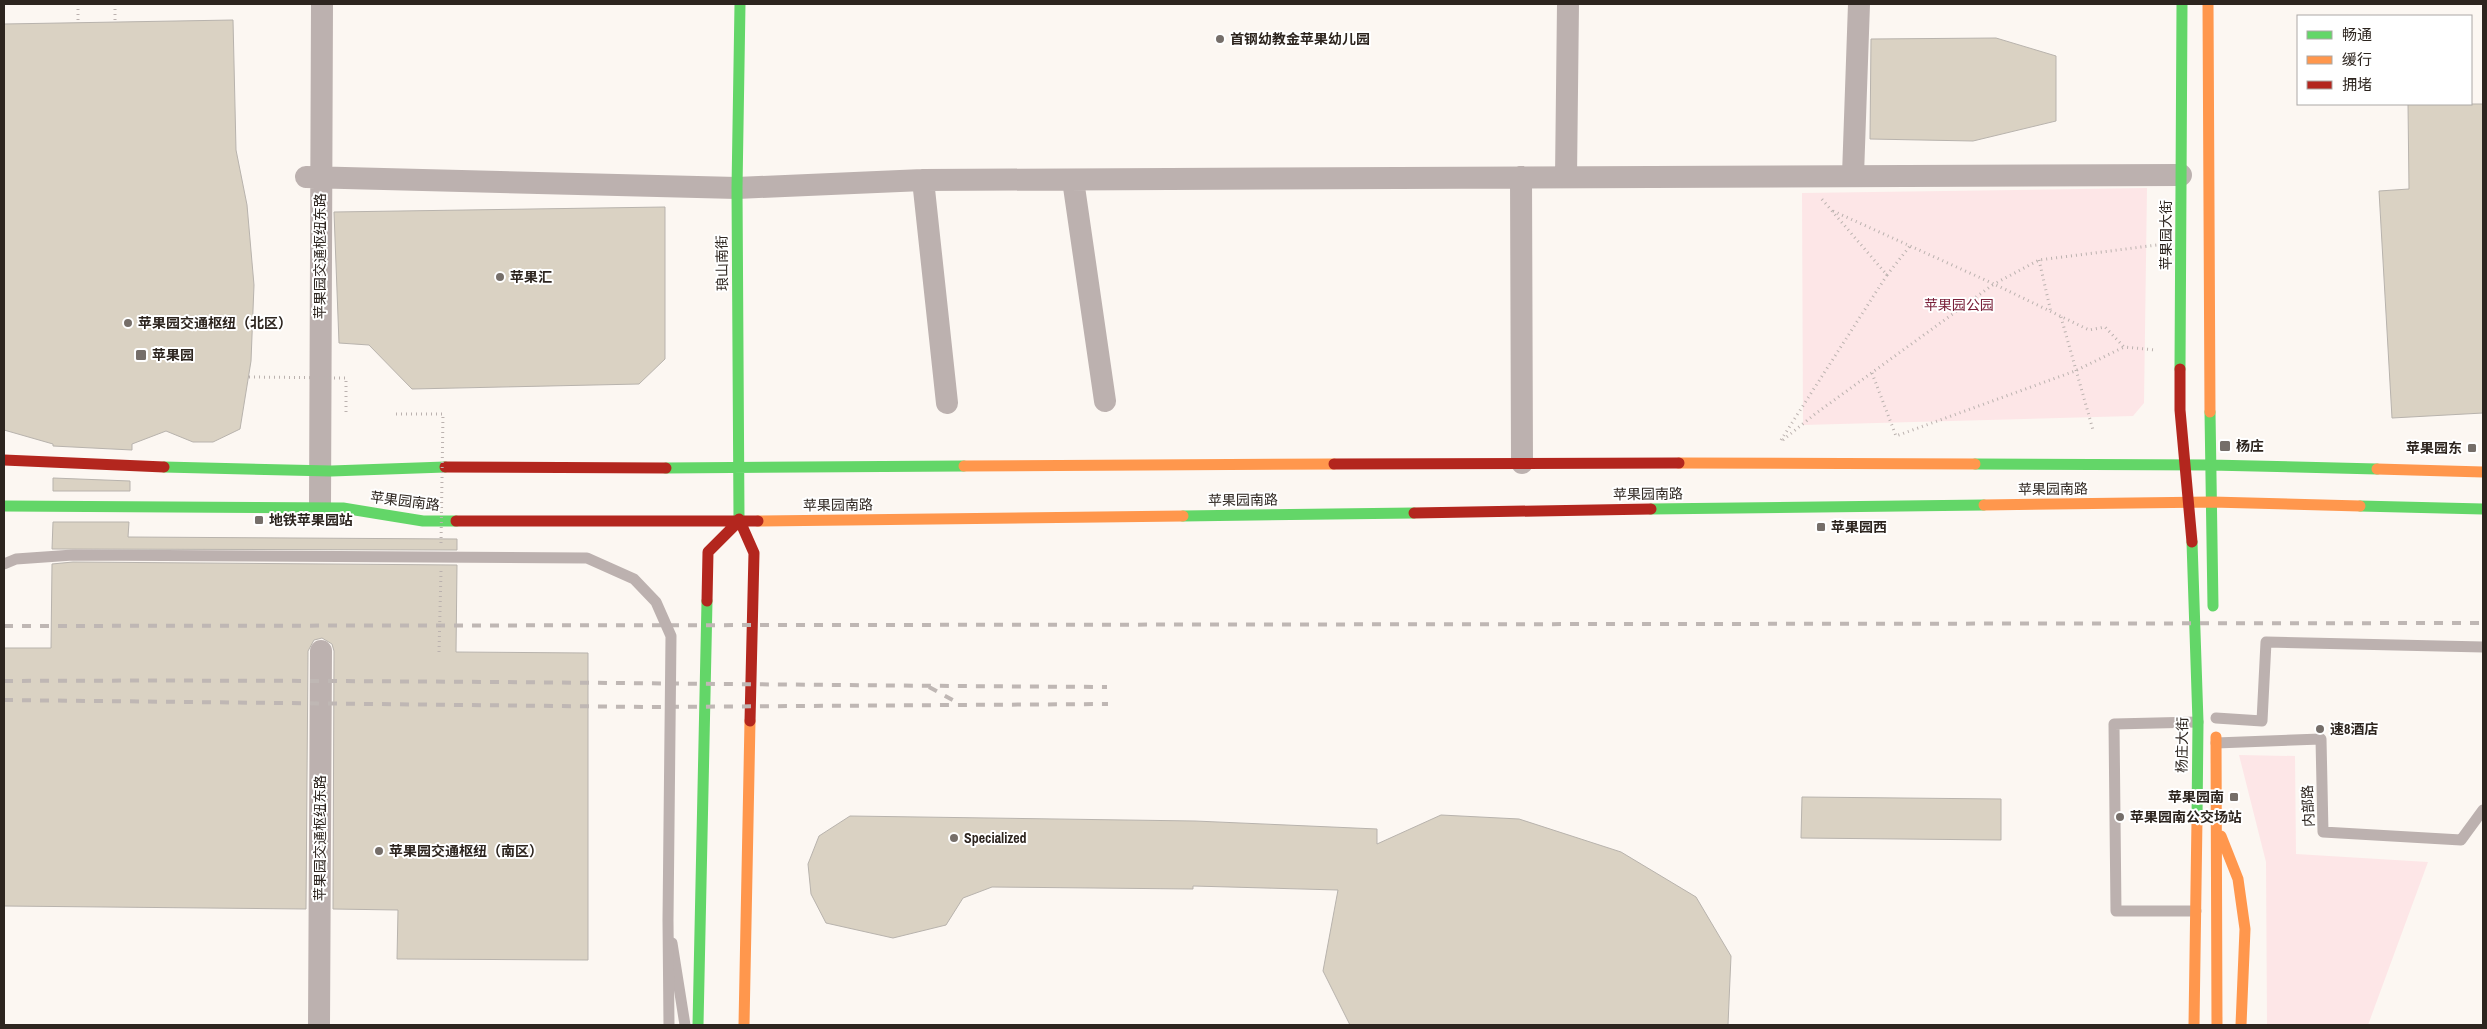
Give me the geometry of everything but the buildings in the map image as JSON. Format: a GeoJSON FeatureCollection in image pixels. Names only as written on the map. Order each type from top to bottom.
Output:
{"type":"FeatureCollection","features":[{"type":"Feature","properties":{"kind":"main road","name":"琅山南街"},"geometry":{"type":"LineString","coordinates":[[740,4],[736,188],[740,521]]}},
{"type":"Feature","properties":{"kind":"main road","name":"苹果园大街"},"geometry":{"type":"LineString","coordinates":[[2182,4],[2180,410],[2186,465]]}},
{"type":"Feature","properties":{"kind":"main road"},"geometry":{"type":"LineString","coordinates":[[2208,4],[2210,465],[2213,615]]}},
{"type":"Feature","properties":{"kind":"main road","name":"苹果园南路"},"geometry":{"type":"LineString","coordinates":[[4,460],[234,470],[318,471],[398,467],[1522,463],[2210,465],[2483,472]]}},
{"type":"Feature","properties":{"kind":"main road","name":"杨庄大街"},"geometry":{"type":"LineString","coordinates":[[2186,465],[2190,502],[2196,623],[2198,722],[2194,1025]]}},
{"type":"Feature","properties":{"kind":"main road","name":"苹果园南路"},"geometry":{"type":"LineString","coordinates":[[4,506],[343,508],[423,521],[740,521],[2190,502],[2483,509]]}},
{"type":"Feature","properties":{"kind":"main road"},"geometry":{"type":"LineString","coordinates":[[698,1025],[708,552],[740,521],[754,553],[744,1025]]}},
{"type":"Feature","properties":{"kind":"main road"},"geometry":{"type":"LineString","coordinates":[[2216,713],[2217,1025]]}},
{"type":"Feature","properties":{"kind":"main road"},"geometry":{"type":"LineString","coordinates":[[2215,822],[2238,879],[2246,929],[2242,1025]]}},
{"type":"Feature","properties":{"kind":"street","name":"苹果园交通枢纽东路"},"geometry":{"type":"LineString","coordinates":[[320,508],[313,177],[322,4]]}},
{"type":"Feature","properties":{"kind":"street"},"geometry":{"type":"LineString","coordinates":[[1566,177],[1568,4]]}},
{"type":"Feature","properties":{"kind":"street"},"geometry":{"type":"LineString","coordinates":[[1853,175],[1859,4]]}},
{"type":"Feature","properties":{"kind":"street"},"geometry":{"type":"LineString","coordinates":[[313,177],[736,188],[923,180],[2180,175]]}},
{"type":"Feature","properties":{"kind":"street"},"geometry":{"type":"LineString","coordinates":[[1521,177],[1522,463]]}},
{"type":"Feature","properties":{"kind":"street"},"geometry":{"type":"LineString","coordinates":[[923,180],[947,402]]}},
{"type":"Feature","properties":{"kind":"street"},"geometry":{"type":"LineString","coordinates":[[1073,180],[1105,401]]}},
{"type":"Feature","properties":{"kind":"street","name":"苹果园交通枢纽东路"},"geometry":{"type":"LineString","coordinates":[[319,1025],[321,651]]}},
{"type":"Feature","properties":{"kind":"lane"},"geometry":{"type":"LineString","coordinates":[[4,564],[16,559],[74,555],[586,558],[634,579],[656,602],[671,636],[668,920],[669,1025]]}},
{"type":"Feature","properties":{"kind":"lane"},"geometry":{"type":"LineString","coordinates":[[2261,741],[2266,642],[2483,647]]}},
{"type":"Feature","properties":{"kind":"lane"},"geometry":{"type":"LineString","coordinates":[[2216,713],[2262,721]]}},
{"type":"Feature","properties":{"kind":"lane"},"geometry":{"type":"LineString","coordinates":[[2198,722],[2114,724],[2116,911],[2216,911]]}},
{"type":"Feature","properties":{"kind":"lane","name":"内部路"},"geometry":{"type":"LineString","coordinates":[[2216,743],[2321,739],[2323,832],[2461,840],[2483,810]]}},
{"type":"Feature","properties":{"kind":"lane"},"geometry":{"type":"LineString","coordinates":[[668,920],[685,1025]]}},
{"type":"Feature","properties":{"kind":"path"},"geometry":{"type":"LineString","coordinates":[[78,4],[78,22]]}},
{"type":"Feature","properties":{"kind":"path"},"geometry":{"type":"LineString","coordinates":[[115,4],[115,22]]}},
{"type":"Feature","properties":{"kind":"path"},"geometry":{"type":"LineString","coordinates":[[1801,176],[1887,275]]}},
{"type":"Feature","properties":{"kind":"path"},"geometry":{"type":"LineString","coordinates":[[1830,209],[2089,330],[2105,326],[2124,347]]}},
{"type":"Feature","properties":{"kind":"path"},"geometry":{"type":"LineString","coordinates":[[1910,246],[1887,275],[1780,443],[1872,372],[1994,284],[2038,260],[2157,245]]}},
{"type":"Feature","properties":{"kind":"path"},"geometry":{"type":"LineString","coordinates":[[2038,260],[2051,312]]}},
{"type":"Feature","properties":{"kind":"path"},"geometry":{"type":"LineString","coordinates":[[2060,316],[2093,430]]}},
{"type":"Feature","properties":{"kind":"path"},"geometry":{"type":"LineString","coordinates":[[1872,372],[1896,436],[2075,371],[2124,347],[2155,350]]}},
{"type":"Feature","properties":{"kind":"path"},"geometry":{"type":"LineString","coordinates":[[249,377],[346,378],[346,413]]}},
{"type":"Feature","properties":{"kind":"path"},"geometry":{"type":"LineString","coordinates":[[396,414],[443,414],[441,550]]}},
{"type":"Feature","properties":{"kind":"path"},"geometry":{"type":"LineString","coordinates":[[439,652],[441,569]]}},
{"type":"Feature","properties":{"kind":"green space","name":"苹果园公园"},"geometry":{"type":"Polygon","coordinates":[[[2147,188],[2144,403],[2133,416],[1803,425],[1802,193],[2147,188]]]}},
{"type":"Feature","properties":{"kind":"green space"},"geometry":{"type":"Polygon","coordinates":[[[2239,755],[2295,756],[2296,854],[2428,862],[2368,1025],[2267,1025],[2266,862],[2239,755]]]}},
{"type":"Feature","properties":{"kind":"railway"},"geometry":{"type":"LineString","coordinates":[[4,626],[2483,623]]}},
{"type":"Feature","properties":{"kind":"railway"},"geometry":{"type":"LineString","coordinates":[[4,681],[418,681],[1107,687]]}},
{"type":"Feature","properties":{"kind":"railway"},"geometry":{"type":"LineString","coordinates":[[929,687],[960,704]]}},
{"type":"Feature","properties":{"kind":"railway"},"geometry":{"type":"LineString","coordinates":[[4,700],[650,707],[1108,704]]}},
{"type":"Feature","properties":{"kind":"traffic: fast"},"geometry":{"type":"LineString","coordinates":[[739,519],[737,188],[740,4]]}},
{"type":"Feature","properties":{"kind":"traffic: fast"},"geometry":{"type":"LineString","coordinates":[[2180,369],[2182,4]]}},
{"type":"Feature","properties":{"kind":"traffic: fast"},"geometry":{"type":"LineString","coordinates":[[2210,412],[2213,606]]}},
{"type":"Feature","properties":{"kind":"traffic: fast"},"geometry":{"type":"LineString","coordinates":[[1975,464],[2210,465],[2377,469]]}},
{"type":"Feature","properties":{"kind":"traffic: fast"},"geometry":{"type":"LineString","coordinates":[[666,468],[964,466]]}},
{"type":"Feature","properties":{"kind":"traffic: fast"},"geometry":{"type":"LineString","coordinates":[[164,467],[331,471],[445,467]]}},
{"type":"Feature","properties":{"kind":"traffic: fast"},"geometry":{"type":"LineString","coordinates":[[1651,509],[1984,505]]}},
{"type":"Feature","properties":{"kind":"traffic: fast"},"geometry":{"type":"LineString","coordinates":[[4,506],[343,508],[423,521],[456,521]]}},
{"type":"Feature","properties":{"kind":"traffic: fast"},"geometry":{"type":"LineString","coordinates":[[2360,506],[2483,509]]}},
{"type":"Feature","properties":{"kind":"traffic: fast"},"geometry":{"type":"LineString","coordinates":[[1183,516],[1414,513]]}},
{"type":"Feature","properties":{"kind":"traffic: fast"},"geometry":{"type":"LineString","coordinates":[[2192,542],[2198,722],[2197,819]]}},
{"type":"Feature","properties":{"kind":"traffic: fast"},"geometry":{"type":"LineString","coordinates":[[698,1025],[707,601]]}},
{"type":"Feature","properties":{"kind":"traffic: slow"},"geometry":{"type":"LineString","coordinates":[[2208,4],[2210,412]]}},
{"type":"Feature","properties":{"kind":"traffic: slow"},"geometry":{"type":"LineString","coordinates":[[1679,463],[1975,464]]}},
{"type":"Feature","properties":{"kind":"traffic: slow"},"geometry":{"type":"LineString","coordinates":[[964,466],[1334,464]]}},
{"type":"Feature","properties":{"kind":"traffic: slow"},"geometry":{"type":"LineString","coordinates":[[2377,469],[2483,472]]}},
{"type":"Feature","properties":{"kind":"traffic: slow"},"geometry":{"type":"LineString","coordinates":[[1984,505],[2212,502],[2360,506]]}},
{"type":"Feature","properties":{"kind":"traffic: slow"},"geometry":{"type":"LineString","coordinates":[[758,521],[1183,516]]}},
{"type":"Feature","properties":{"kind":"traffic: slow"},"geometry":{"type":"LineString","coordinates":[[744,1025],[750,721]]}},
{"type":"Feature","properties":{"kind":"traffic: slow"},"geometry":{"type":"LineString","coordinates":[[2216,737],[2217,1025]]}},
{"type":"Feature","properties":{"kind":"traffic: slow"},"geometry":{"type":"LineString","coordinates":[[2194,1025],[2197,819]]}},
{"type":"Feature","properties":{"kind":"traffic: slow"},"geometry":{"type":"LineString","coordinates":[[2221,836],[2238,879],[2245,929],[2241,1025]]}},
{"type":"Feature","properties":{"kind":"traffic: jam"},"geometry":{"type":"LineString","coordinates":[[2180,369],[2180,410],[2192,542]]}},
{"type":"Feature","properties":{"kind":"traffic: jam"},"geometry":{"type":"LineString","coordinates":[[4,460],[164,467]]}},
{"type":"Feature","properties":{"kind":"traffic: jam"},"geometry":{"type":"LineString","coordinates":[[1334,464],[1679,463]]}},
{"type":"Feature","properties":{"kind":"traffic: jam"},"geometry":{"type":"LineString","coordinates":[[445,467],[666,468]]}},
{"type":"Feature","properties":{"kind":"traffic: jam"},"geometry":{"type":"LineString","coordinates":[[1414,513],[1651,509]]}},
{"type":"Feature","properties":{"kind":"traffic: jam"},"geometry":{"type":"LineString","coordinates":[[739,519],[754,553],[750,721]]}},
{"type":"Feature","properties":{"kind":"traffic: jam"},"geometry":{"type":"LineString","coordinates":[[456,521],[758,521]]}},
{"type":"Feature","properties":{"kind":"traffic: jam"},"geometry":{"type":"LineString","coordinates":[[707,601],[708,552],[739,521]]}},
{"type":"Feature","properties":{"kind":"place","name":"首钢幼教金苹果幼儿园"},"geometry":{"type":"Point","coordinates":[1220,39]}},
{"type":"Feature","properties":{"kind":"place","name":"苹果汇"},"geometry":{"type":"Point","coordinates":[500,277]}},
{"type":"Feature","properties":{"kind":"place","name":"苹果园交通枢纽（北区）"},"geometry":{"type":"Point","coordinates":[128,323]}},
{"type":"Feature","properties":{"kind":"place","name":"苹果园"},"geometry":{"type":"Point","coordinates":[141,355]}},
{"type":"Feature","properties":{"kind":"place","name":"杨庄"},"geometry":{"type":"Point","coordinates":[2225,446]}},
{"type":"Feature","properties":{"kind":"place","name":"苹果园东"},"geometry":{"type":"Point","coordinates":[2472,448]}},
{"type":"Feature","properties":{"kind":"place","name":"地铁苹果园站"},"geometry":{"type":"Point","coordinates":[259,520]}},
{"type":"Feature","properties":{"kind":"place","name":"苹果园西"},"geometry":{"type":"Point","coordinates":[1821,527]}},
{"type":"Feature","properties":{"kind":"place","name":"速8酒店"},"geometry":{"type":"Point","coordinates":[2320,729]}},
{"type":"Feature","properties":{"kind":"place","name":"苹果园南"},"geometry":{"type":"Point","coordinates":[2234,797]}},
{"type":"Feature","properties":{"kind":"place","name":"苹果园南公交场站"},"geometry":{"type":"Point","coordinates":[2120,817]}},
{"type":"Feature","properties":{"kind":"place","name":"Specialized"},"geometry":{"type":"Point","coordinates":[954,838]}},
{"type":"Feature","properties":{"kind":"place","name":"苹果园交通枢纽（南区）"},"geometry":{"type":"Point","coordinates":[379,851]}}]}
